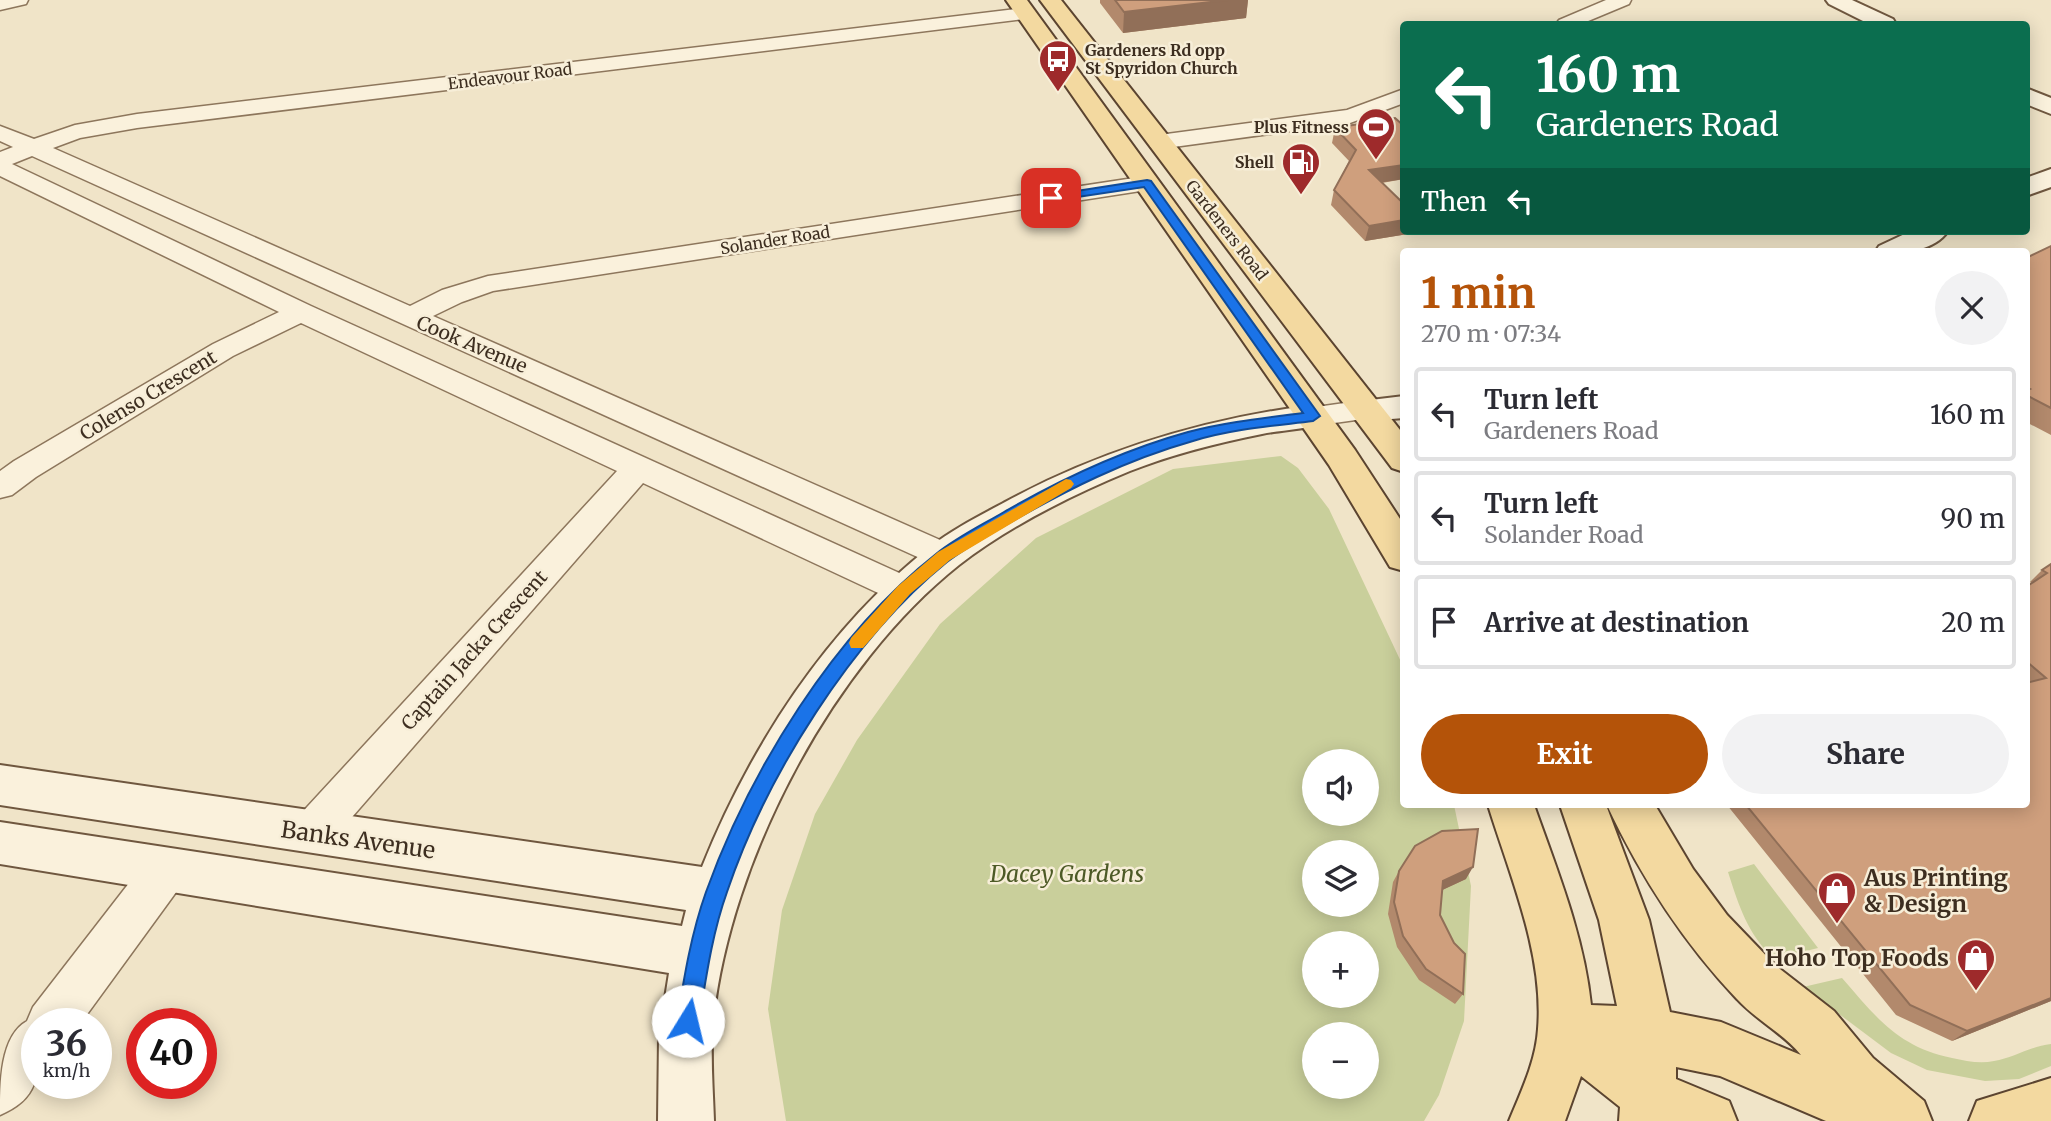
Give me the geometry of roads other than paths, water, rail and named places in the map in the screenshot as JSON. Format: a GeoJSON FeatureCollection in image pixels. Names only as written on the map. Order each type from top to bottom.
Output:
{"type":"FeatureCollection","features":[{"type":"Feature","properties":{"kind":"main road","name":"Gardeners Road"},"geometry":{"type":"LineString","coordinates":[[1050,0],[1400,455]]}},
{"type":"Feature","properties":{"kind":"main road","name":"Gardeners Road"},"geometry":{"type":"LineString","coordinates":[[1021,7],[1343,458],[1400,551]]}},
{"type":"Feature","properties":{"kind":"main road"},"geometry":{"type":"LineString","coordinates":[[1512,808],[1553,940],[1561,983],[1565,1030],[1548,1094],[1536,1121]]}},
{"type":"Feature","properties":{"kind":"main road"},"geometry":{"type":"LineString","coordinates":[[1584,808],[1602,852],[1635,953],[1648,1035],[1648,1108]]}},
{"type":"Feature","properties":{"kind":"main road"},"geometry":{"type":"LineString","coordinates":[[1632,808],[1676,885],[1709,932],[1758,984],[1815,1030],[1854,1077],[1904,1121]]}},
{"type":"Feature","properties":{"kind":"main road"},"geometry":{"type":"LineString","coordinates":[[1565,1030],[1648,1035],[1721,1049],[1893,1121]]}},
{"type":"Feature","properties":{"kind":"main road"},"geometry":{"type":"LineString","coordinates":[[1565,1030],[1648,1108],[1709,1121]]}},
{"type":"Feature","properties":{"kind":"main road"},"geometry":{"type":"LineString","coordinates":[[1997,1121],[2051,1106]]}},
{"type":"Feature","properties":{"kind":"street"},"geometry":{"type":"LineString","coordinates":[[0,4],[19,0]]}},
{"type":"Feature","properties":{"kind":"street"},"geometry":{"type":"LineString","coordinates":[[1573,21],[1622,0]]}},
{"type":"Feature","properties":{"kind":"street"},"geometry":{"type":"LineString","coordinates":[[1836,0],[1879,21]]}},
{"type":"Feature","properties":{"kind":"street","name":"Endeavour Road"},"geometry":{"type":"LineString","coordinates":[[0,160],[75,132],[138,121],[1021,7]]}},
{"type":"Feature","properties":{"kind":"street"},"geometry":{"type":"LineString","coordinates":[[2030,96],[2051,107]]}},
{"type":"Feature","properties":{"kind":"street"},"geometry":{"type":"LineString","coordinates":[[1159,142],[1350,116],[1377,108],[1400,97]]}},
{"type":"Feature","properties":{"kind":"street","name":"Cook Avenue"},"geometry":{"type":"LineString","coordinates":[[0,133],[944,556]]}},
{"type":"Feature","properties":{"kind":"street"},"geometry":{"type":"LineString","coordinates":[[0,167],[301,312],[904,590]]}},
{"type":"Feature","properties":{"kind":"street"},"geometry":{"type":"LineString","coordinates":[[2030,186],[2051,177]]}},
{"type":"Feature","properties":{"kind":"street","name":"Solander Road"},"geometry":{"type":"LineString","coordinates":[[409,317],[452,296],[488,284],[1147,183]]}},
{"type":"Feature","properties":{"kind":"street"},"geometry":{"type":"LineString","coordinates":[[1898,248],[1925,235]]}},
{"type":"Feature","properties":{"kind":"street","name":"Colenso Crescent"},"geometry":{"type":"LineString","coordinates":[[0,487],[25,469],[223,350],[301,312]]}},
{"type":"Feature","properties":{"kind":"street"},"geometry":{"type":"LineString","coordinates":[[686,1121],[684,1044],[699,953],[717,892],[750,814],[783,751],[861,638],[904,590],[944,556],[1057,488],[1109,464],[1191,436],[1228,428],[1400,407]]}},
{"type":"Feature","properties":{"kind":"street","name":"Captain Jacka Crescent"},"geometry":{"type":"LineString","coordinates":[[311,833],[638,468]]}},
{"type":"Feature","properties":{"kind":"street","name":"Banks Avenue"},"geometry":{"type":"LineString","coordinates":[[0,785],[717,892]]}},
{"type":"Feature","properties":{"kind":"street"},"geometry":{"type":"LineString","coordinates":[[0,843],[699,953]]}},
{"type":"Feature","properties":{"kind":"street"},"geometry":{"type":"LineString","coordinates":[[62,1008],[166,870]]}},
{"type":"Feature","properties":{"kind":"street"},"geometry":{"type":"LineString","coordinates":[[0,1090],[21,1062]]}},
{"type":"Feature","properties":{"kind":"place","name":"Gardeners Rd opp St Spyridon Church"},"geometry":{"type":"Point","coordinates":[1058,93]}},
{"type":"Feature","properties":{"kind":"place","name":"Plus Fitness"},"geometry":{"type":"Point","coordinates":[1376,161]}},
{"type":"Feature","properties":{"kind":"place","name":"Shell"},"geometry":{"type":"Point","coordinates":[1301,196]}},
{"type":"Feature","properties":{"kind":"place","name":"Aus Printing & Design"},"geometry":{"type":"Point","coordinates":[1837,925]}},
{"type":"Feature","properties":{"kind":"place","name":"Hoho Top Foods"},"geometry":{"type":"Point","coordinates":[1976,992]}},
{"type":"Feature","properties":{"kind":"park label","name":"Dacey Gardens"},"geometry":{"type":"Point","coordinates":[1067,874]}}]}
